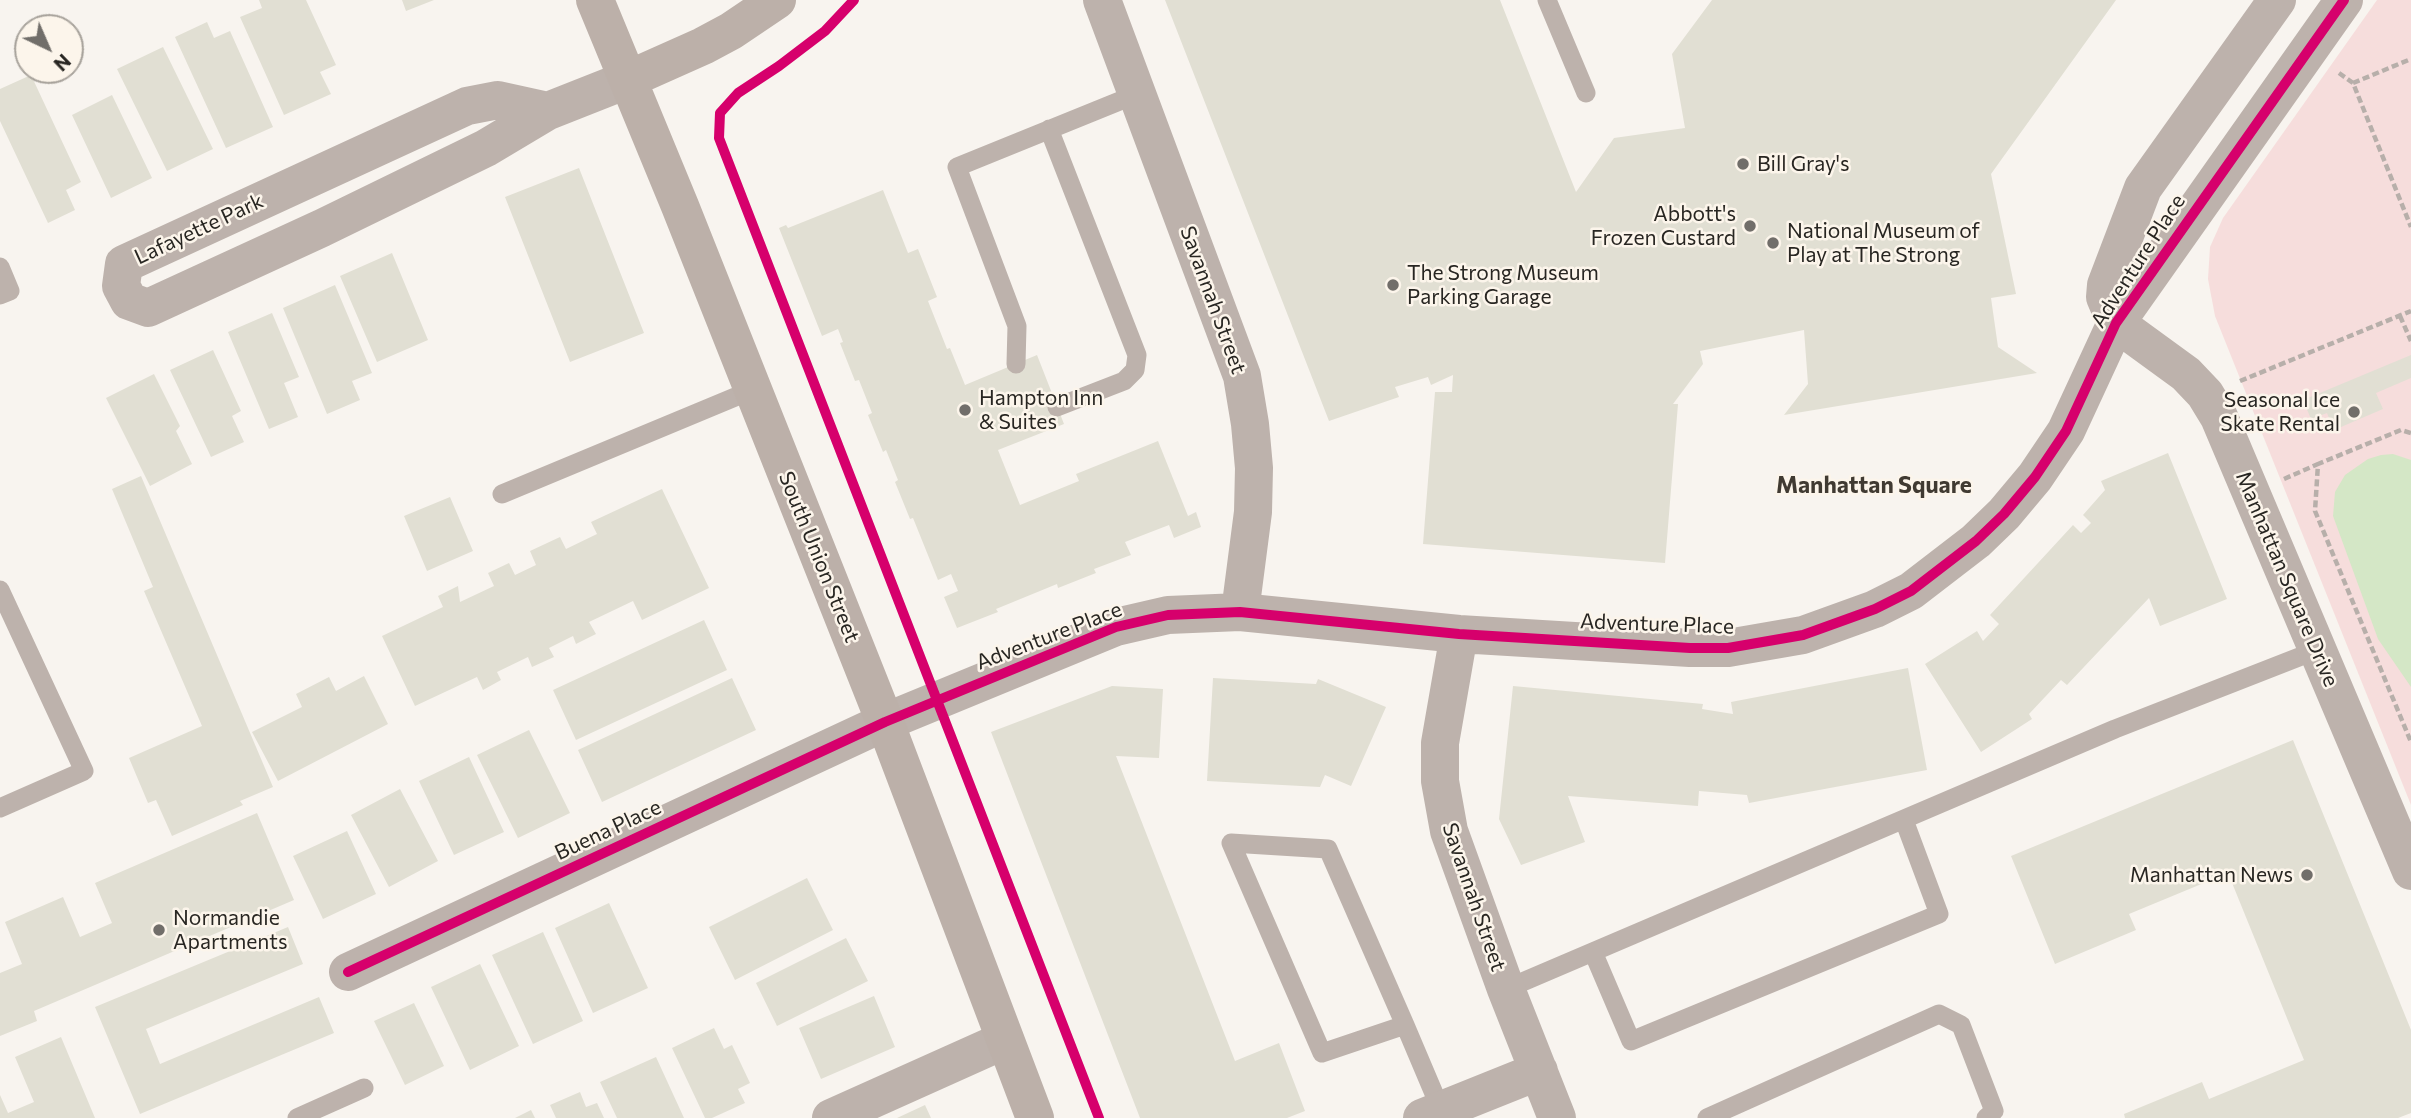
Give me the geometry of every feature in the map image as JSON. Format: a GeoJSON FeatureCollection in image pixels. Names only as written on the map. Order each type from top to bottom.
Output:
{"type":"FeatureCollection","features":[{"type":"Feature","properties":{"kind":"main road","name":"South Union Street"},"geometry":{"type":"LineString","coordinates":[[595,0],[629,79],[885,722],[1035,1118]]}},
{"type":"Feature","properties":{"kind":"main road"},"geometry":{"type":"LineString","coordinates":[[629,79],[703,46],[777,0]]}},
{"type":"Feature","properties":{"kind":"street","name":"Savannah Street"},"geometry":{"type":"LineString","coordinates":[[1102,0],[1242,376],[1254,468],[1252,525],[1240,612]]}},
{"type":"Feature","properties":{"kind":"street","name":"Adventure Place"},"geometry":{"type":"LineString","coordinates":[[885,722],[1116,627],[1168,615],[1240,612],[1458,634],[1690,649],[1728,648],[1803,635],[1875,609],[1911,591],[1966,549],[2004,514],[2027,486],[2066,431],[2116,323],[2322,57],[2344,0]]}},
{"type":"Feature","properties":{"kind":"street","name":"Adventure Place"},"geometry":{"type":"LineString","coordinates":[[2116,323],[2105,297],[2106,285],[2143,188],[2272,7],[2322,57]]}},
{"type":"Feature","properties":{"kind":"street"},"geometry":{"type":"LineString","coordinates":[[548,111],[629,79]]}},
{"type":"Feature","properties":{"kind":"street","name":"Lafayette Park"},"geometry":{"type":"LineString","coordinates":[[498,100],[548,111],[486,148],[322,228],[148,308],[129,301],[121,286],[124,264],[467,106],[498,100]]}},
{"type":"Feature","properties":{"kind":"street"},"geometry":{"type":"LineString","coordinates":[[301,181],[322,228]]}},
{"type":"Feature","properties":{"kind":"street","name":"Manhattan Square Drive"},"geometry":{"type":"LineString","coordinates":[[2116,323],[2186,374],[2205,394],[2219,417],[2411,871]]}},
{"type":"Feature","properties":{"kind":"street","name":"Savannah Street"},"geometry":{"type":"LineString","coordinates":[[1458,634],[1440,743],[1440,781],[1449,831],[1506,989],[1558,1118]]}},
{"type":"Feature","properties":{"kind":"street","name":"Buena Place"},"geometry":{"type":"LineString","coordinates":[[348,972],[885,722]]}},
{"type":"Feature","properties":{"kind":"street"},"geometry":{"type":"LineString","coordinates":[[831,1118],[1005,1040]]}},
{"type":"Feature","properties":{"kind":"street"},"geometry":{"type":"LineString","coordinates":[[1448,1112],[1539,1071]]}},
{"type":"Feature","properties":{"kind":"lane"},"geometry":{"type":"LineString","coordinates":[[1547,0],[1586,93]]}},
{"type":"Feature","properties":{"kind":"lane"},"geometry":{"type":"LineString","coordinates":[[1016,365],[1017,326],[957,167],[1137,94]]}},
{"type":"Feature","properties":{"kind":"lane"},"geometry":{"type":"LineString","coordinates":[[1049,129],[1137,355],[1135,370],[1124,381],[1058,407]]}},
{"type":"Feature","properties":{"kind":"lane"},"geometry":{"type":"LineString","coordinates":[[0,267],[10,290],[0,295]]}},
{"type":"Feature","properties":{"kind":"lane"},"geometry":{"type":"LineString","coordinates":[[502,494],[752,390]]}},
{"type":"Feature","properties":{"kind":"lane"},"geometry":{"type":"LineString","coordinates":[[0,590],[84,771],[0,808]]}},
{"type":"Feature","properties":{"kind":"lane"},"geometry":{"type":"LineString","coordinates":[[1506,989],[2115,729],[2317,650]]}},
{"type":"Feature","properties":{"kind":"lane"},"geometry":{"type":"LineString","coordinates":[[1593,953],[1631,1041],[1939,914],[1904,820]]}},
{"type":"Feature","properties":{"kind":"lane"},"geometry":{"type":"LineString","coordinates":[[1405,1026],[1322,1053],[1231,843],[1328,849],[1405,1026],[1448,1112]]}},
{"type":"Feature","properties":{"kind":"lane"},"geometry":{"type":"LineString","coordinates":[[1707,1118],[1939,1014],[1961,1025],[1994,1111],[1986,1118]]}},
{"type":"Feature","properties":{"kind":"lane"},"geometry":{"type":"LineString","coordinates":[[297,1118],[364,1088]]}},
{"type":"Feature","properties":{"kind":"path"},"geometry":{"type":"LineString","coordinates":[[2322,57],[2353,83],[2411,227]]}},
{"type":"Feature","properties":{"kind":"path"},"geometry":{"type":"LineString","coordinates":[[2353,83],[2411,59]]}},
{"type":"Feature","properties":{"kind":"path"},"geometry":{"type":"LineString","coordinates":[[2230,385],[2411,311]]}},
{"type":"Feature","properties":{"kind":"path"},"geometry":{"type":"LineString","coordinates":[[2400,316],[2411,341]]}},
{"type":"Feature","properties":{"kind":"path"},"geometry":{"type":"LineString","coordinates":[[2283,479],[2401,430],[2410,431]]}},
{"type":"Feature","properties":{"kind":"path"},"geometry":{"type":"LineString","coordinates":[[2318,464],[2315,511],[2411,741]]}},
{"type":"Feature","properties":{"kind":"shaded area"},"geometry":{"type":"Polygon","coordinates":[[[2377,0],[2411,0],[2411,805],[2215,316],[2208,279],[2210,247],[2223,218],[2377,0]]]}},
{"type":"Feature","properties":{"kind":"shaded area"},"geometry":{"type":"Polygon","coordinates":[[[2393,454],[2411,460],[2411,687],[2378,639],[2333,516],[2335,492],[2345,475],[2368,459],[2393,454]]]}},
{"type":"Feature","properties":{"kind":"building"},"geometry":{"type":"Polygon","coordinates":[[[259,0],[306,0],[336,65],[320,72],[331,94],[284,115],[240,17],[262,8],[259,0]]]}},
{"type":"Feature","properties":{"kind":"building"},"geometry":{"type":"Polygon","coordinates":[[[402,0],[434,0],[406,11],[402,0]]]}},
{"type":"Feature","properties":{"kind":"building","name":"National Museum of Play at The Strong"},"geometry":{"type":"Polygon","coordinates":[[[1165,0],[1500,0],[1576,192],[1614,138],[1685,128],[1672,54],[1712,0],[2116,0],[1991,174],[2016,294],[1991,298],[1998,347],[2037,373],[1784,415],[1808,384],[1804,330],[1700,351],[1703,364],[1673,404],[1678,404],[1665,563],[1423,544],[1435,392],[1452,392],[1453,375],[1431,385],[1428,377],[1395,387],[1399,397],[1329,421],[1165,0]]]}},
{"type":"Feature","properties":{"kind":"building"},"geometry":{"type":"Polygon","coordinates":[[[207,22],[214,38],[230,31],[273,127],[226,148],[175,37],[207,22]]]}},
{"type":"Feature","properties":{"kind":"building"},"geometry":{"type":"Polygon","coordinates":[[[163,47],[213,149],[167,171],[117,69],[163,47]]]}},
{"type":"Feature","properties":{"kind":"building"},"geometry":{"type":"Polygon","coordinates":[[[14,83],[35,84],[81,182],[66,190],[75,210],[48,223],[0,121],[0,89],[14,83]]]}},
{"type":"Feature","properties":{"kind":"building"},"geometry":{"type":"Polygon","coordinates":[[[112,95],[152,178],[111,198],[72,115],[112,95]]]}},
{"type":"Feature","properties":{"kind":"building"},"geometry":{"type":"Polygon","coordinates":[[[579,168],[644,333],[570,362],[505,197],[579,168]]]}},
{"type":"Feature","properties":{"kind":"building","name":"Hampton Inn & Suites"},"geometry":{"type":"Polygon","coordinates":[[[883,190],[908,253],[918,249],[937,297],[928,301],[965,385],[1037,355],[1064,424],[998,450],[1020,505],[1079,481],[1076,474],[1158,441],[1188,516],[1196,512],[1201,527],[1174,538],[1169,525],[1125,542],[1131,555],[1094,569],[1096,573],[1058,588],[1057,584],[957,628],[944,597],[958,591],[951,574],[938,580],[895,482],[898,480],[886,450],[883,452],[868,415],[872,413],[859,380],[855,381],[840,343],[843,342],[838,329],[822,336],[779,228],[786,225],[788,228],[883,190]]]}},
{"type":"Feature","properties":{"kind":"building"},"geometry":{"type":"Polygon","coordinates":[[[392,253],[428,340],[377,362],[340,276],[392,253]]]}},
{"type":"Feature","properties":{"kind":"building"},"geometry":{"type":"Polygon","coordinates":[[[335,285],[372,373],[352,381],[360,400],[327,414],[283,308],[335,285]]]}},
{"type":"Feature","properties":{"kind":"building"},"geometry":{"type":"Polygon","coordinates":[[[272,313],[299,377],[284,383],[298,417],[269,429],[228,332],[272,313]]]}},
{"type":"Feature","properties":{"kind":"building"},"geometry":{"type":"Polygon","coordinates":[[[213,350],[241,411],[232,416],[244,442],[211,457],[170,370],[213,350]]]}},
{"type":"Feature","properties":{"kind":"building"},"geometry":{"type":"Polygon","coordinates":[[[2411,355],[2411,378],[2376,393],[2383,409],[2334,430],[2327,413],[2311,419],[2303,400],[2411,355]]]}},
{"type":"Feature","properties":{"kind":"building"},"geometry":{"type":"Polygon","coordinates":[[[154,374],[180,426],[176,431],[192,464],[150,486],[106,398],[154,374]]]}},
{"type":"Feature","properties":{"kind":"building"},"geometry":{"type":"Polygon","coordinates":[[[2168,453],[2227,599],[2160,626],[2149,598],[2067,685],[2061,680],[2029,714],[2032,719],[1981,752],[1925,664],[1977,631],[1983,641],[1999,624],[1990,615],[2073,525],[2081,533],[2091,523],[2083,515],[2105,490],[2101,481],[2168,453]]]}},
{"type":"Feature","properties":{"kind":"building"},"geometry":{"type":"Polygon","coordinates":[[[141,476],[273,787],[240,801],[243,805],[172,836],[156,800],[148,803],[129,758],[202,726],[144,591],[153,587],[112,489],[141,476]]]}},
{"type":"Feature","properties":{"kind":"building"},"geometry":{"type":"Polygon","coordinates":[[[662,489],[709,588],[642,620],[633,601],[589,622],[596,634],[576,644],[573,636],[549,648],[554,657],[532,667],[528,657],[497,672],[501,680],[483,690],[477,677],[415,706],[382,636],[443,607],[438,596],[458,586],[460,602],[494,586],[488,573],[509,563],[515,575],[536,565],[530,551],[560,537],[566,549],[597,534],[591,522],[662,489]]]}},
{"type":"Feature","properties":{"kind":"building"},"geometry":{"type":"Polygon","coordinates":[[[450,497],[473,551],[427,571],[404,516],[450,497]]]}},
{"type":"Feature","properties":{"kind":"building"},"geometry":{"type":"Polygon","coordinates":[[[704,620],[727,670],[576,740],[553,690],[704,620]]]}},
{"type":"Feature","properties":{"kind":"building"},"geometry":{"type":"Polygon","coordinates":[[[1908,668],[1927,770],[1749,803],[1747,795],[1699,791],[1698,806],[1568,796],[1585,842],[1521,865],[1499,819],[1513,686],[1703,704],[1702,709],[1733,714],[1731,702],[1908,668]]]}},
{"type":"Feature","properties":{"kind":"building"},"geometry":{"type":"Polygon","coordinates":[[[364,676],[388,724],[278,781],[252,732],[302,707],[296,694],[329,677],[336,691],[364,676]]]}},
{"type":"Feature","properties":{"kind":"building"},"geometry":{"type":"Polygon","coordinates":[[[732,678],[756,730],[602,802],[578,750],[732,678]]]}},
{"type":"Feature","properties":{"kind":"building"},"geometry":{"type":"Polygon","coordinates":[[[1213,678],[1316,684],[1318,679],[1386,707],[1351,786],[1325,775],[1320,787],[1207,781],[1213,678]]]}},
{"type":"Feature","properties":{"kind":"building"},"geometry":{"type":"Polygon","coordinates":[[[1112,686],[1163,689],[1159,758],[1116,756],[1235,1061],[1279,1043],[1305,1111],[1287,1118],[1140,1118],[991,732],[1112,686]]]}},
{"type":"Feature","properties":{"kind":"building"},"geometry":{"type":"Polygon","coordinates":[[[529,730],[570,813],[518,838],[477,755],[529,730]]]}},
{"type":"Feature","properties":{"kind":"building"},"geometry":{"type":"Polygon","coordinates":[[[2293,740],[2411,1030],[2411,1113],[2398,1118],[2125,1118],[2124,1114],[2202,1082],[2209,1099],[2304,1060],[2228,873],[2129,914],[2136,930],[2055,964],[2011,856],[2293,740]]]}},
{"type":"Feature","properties":{"kind":"building"},"geometry":{"type":"Polygon","coordinates":[[[469,757],[504,832],[454,855],[419,781],[469,757]]]}},
{"type":"Feature","properties":{"kind":"building"},"geometry":{"type":"Polygon","coordinates":[[[400,789],[438,861],[389,887],[351,815],[400,789]]]}},
{"type":"Feature","properties":{"kind":"building","name":"Normandie Apartments"},"geometry":{"type":"Polygon","coordinates":[[[257,813],[294,900],[34,1011],[37,1021],[0,1036],[0,973],[22,964],[5,922],[63,897],[80,937],[112,923],[95,883],[257,813]]]}},
{"type":"Feature","properties":{"kind":"building"},"geometry":{"type":"Polygon","coordinates":[[[347,831],[376,894],[323,919],[293,856],[347,831]]]}},
{"type":"Feature","properties":{"kind":"building"},"geometry":{"type":"Polygon","coordinates":[[[807,878],[833,930],[735,980],[709,927],[807,878]]]}},
{"type":"Feature","properties":{"kind":"building"},"geometry":{"type":"Polygon","coordinates":[[[609,903],[648,988],[593,1013],[555,928],[609,903]]]}},
{"type":"Feature","properties":{"kind":"building"},"geometry":{"type":"Polygon","coordinates":[[[288,927],[303,964],[146,1029],[160,1064],[319,997],[334,1033],[140,1114],[95,1007],[288,927]]]}},
{"type":"Feature","properties":{"kind":"building"},"geometry":{"type":"Polygon","coordinates":[[[543,932],[583,1021],[533,1044],[492,955],[543,932]]]}},
{"type":"Feature","properties":{"kind":"building"},"geometry":{"type":"Polygon","coordinates":[[[846,938],[868,981],[777,1026],[756,983],[846,938]]]}},
{"type":"Feature","properties":{"kind":"building"},"geometry":{"type":"Polygon","coordinates":[[[480,964],[519,1046],[470,1070],[431,987],[480,964]]]}},
{"type":"Feature","properties":{"kind":"building"},"geometry":{"type":"Polygon","coordinates":[[[874,996],[895,1047],[821,1079],[799,1028],[874,996]]]}},
{"type":"Feature","properties":{"kind":"building"},"geometry":{"type":"Polygon","coordinates":[[[414,1003],[444,1066],[405,1085],[374,1021],[414,1003]]]}},
{"type":"Feature","properties":{"kind":"building"},"geometry":{"type":"Polygon","coordinates":[[[714,1028],[724,1049],[732,1045],[750,1083],[738,1089],[745,1103],[712,1118],[705,1118],[672,1048],[714,1028]]]}},
{"type":"Feature","properties":{"kind":"building"},"geometry":{"type":"Polygon","coordinates":[[[61,1037],[95,1118],[0,1118],[0,1095],[8,1113],[34,1102],[15,1057],[61,1037]]]}},
{"type":"Feature","properties":{"kind":"building"},"geometry":{"type":"Polygon","coordinates":[[[656,1057],[684,1118],[617,1118],[600,1082],[656,1057]]]}},
{"type":"Feature","properties":{"kind":"building"},"geometry":{"type":"Polygon","coordinates":[[[580,1092],[586,1107],[597,1103],[604,1118],[556,1118],[550,1105],[580,1092]]]}},
{"type":"Feature","properties":{"kind":"building"},"geometry":{"type":"Polygon","coordinates":[[[925,1105],[931,1118],[897,1118],[925,1105]]]}},
{"type":"Feature","properties":{"kind":"building"},"geometry":{"type":"Polygon","coordinates":[[[531,1110],[535,1118],[515,1118],[531,1110]]]}},
{"type":"Feature","properties":{"kind":"cycle path"},"geometry":{"type":"LineString","coordinates":[[854,0],[825,31],[738,93],[720,113],[719,138],[1099,1118]]}},
{"type":"Feature","properties":{"kind":"cycle path"},"geometry":{"type":"LineString","coordinates":[[348,972],[885,722],[1116,627],[1168,615],[1240,612],[1459,634],[1728,648],[1803,635],[1875,609],[1911,591],[1976,541],[2004,514],[2035,477],[2066,431],[2116,323],[2344,0]]}},
{"type":"Feature","properties":{"kind":"place","name":"Bill Gray's"},"geometry":{"type":"Point","coordinates":[1743,164]}},
{"type":"Feature","properties":{"kind":"place","name":"Abbott's Frozen Custard"},"geometry":{"type":"Point","coordinates":[1750,226]}},
{"type":"Feature","properties":{"kind":"place","name":"National Museum of Play at The Strong"},"geometry":{"type":"Point","coordinates":[1773,243]}},
{"type":"Feature","properties":{"kind":"place","name":"The Strong Museum Parking Garage"},"geometry":{"type":"Point","coordinates":[1393,285]}},
{"type":"Feature","properties":{"kind":"place","name":"Hampton Inn & Suites"},"geometry":{"type":"Point","coordinates":[965,410]}},
{"type":"Feature","properties":{"kind":"place","name":"Seasonal Ice Skate Rental"},"geometry":{"type":"Point","coordinates":[2354,412]}},
{"type":"Feature","properties":{"kind":"place","name":"Manhattan News"},"geometry":{"type":"Point","coordinates":[2307,875]}},
{"type":"Feature","properties":{"kind":"place","name":"Normandie Apartments"},"geometry":{"type":"Point","coordinates":[159,930]}},
{"type":"Feature","properties":{"kind":"district","name":"Manhattan Square"},"geometry":{"type":"Point","coordinates":[1874,485]}}]}
